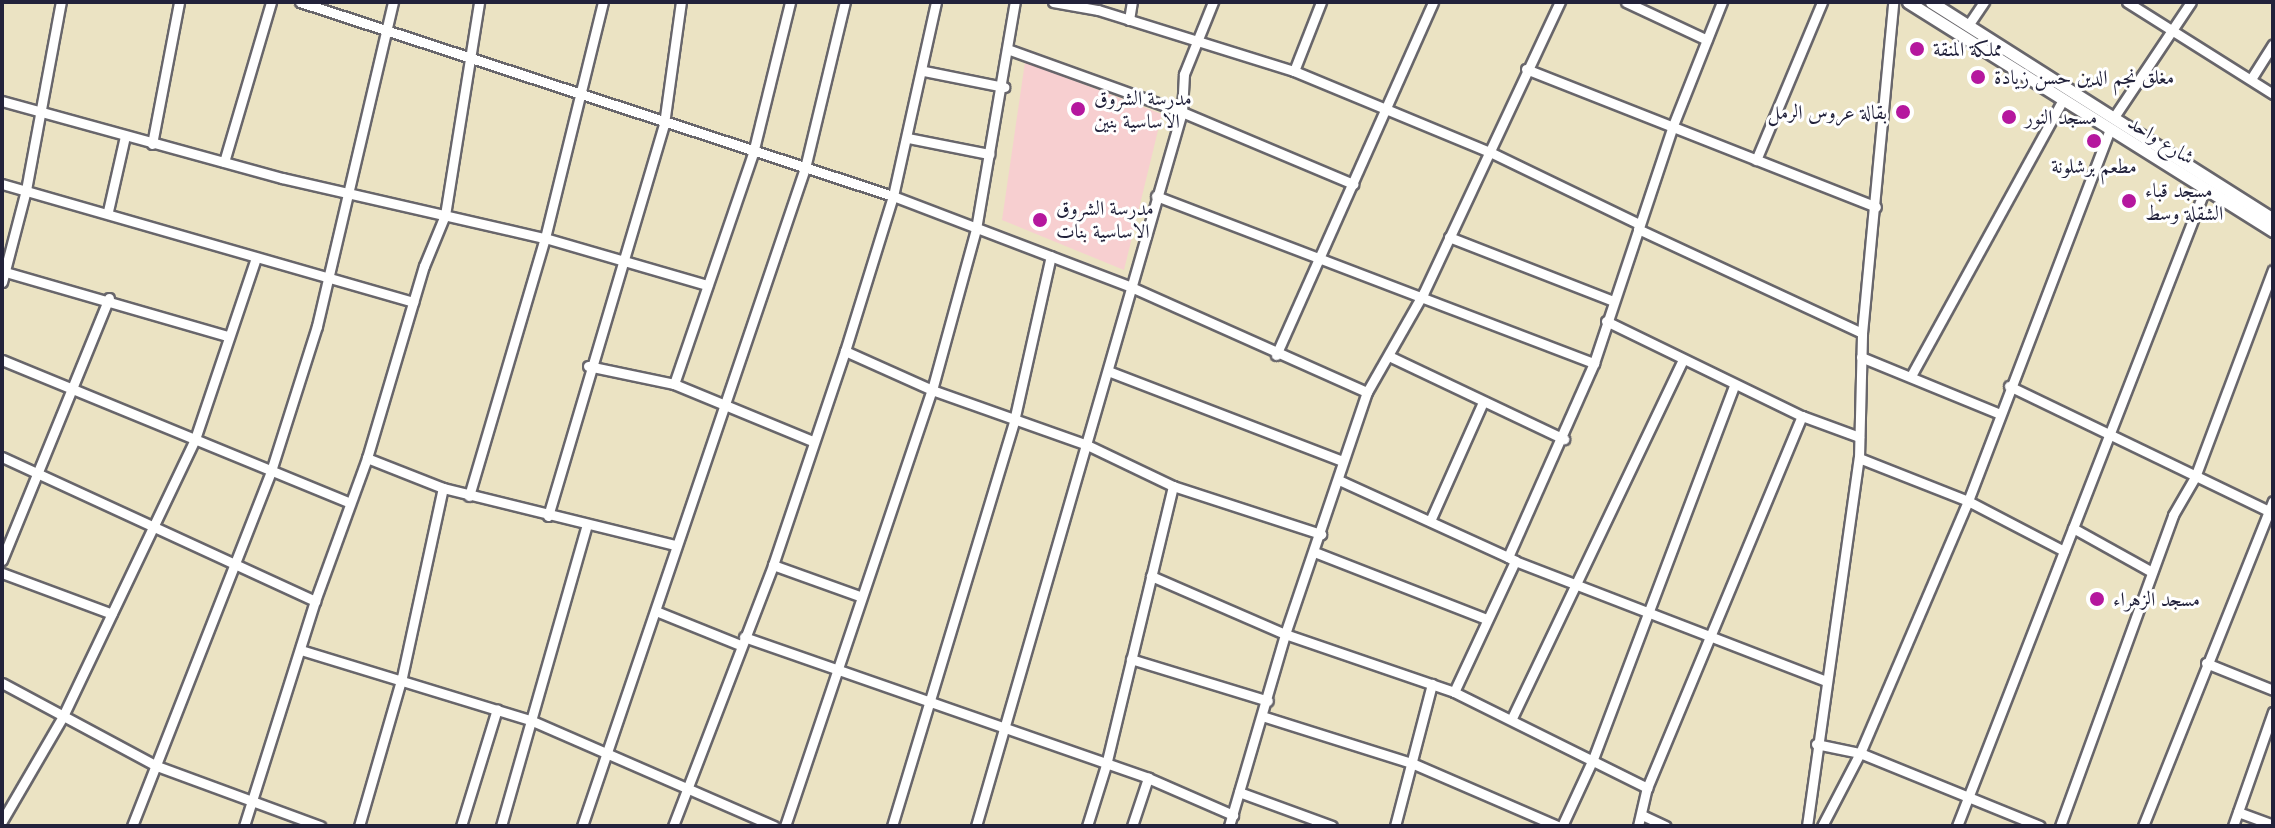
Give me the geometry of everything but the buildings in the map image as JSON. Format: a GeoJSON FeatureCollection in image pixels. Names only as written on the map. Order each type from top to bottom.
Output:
{"type":"FeatureCollection","features":[{"type":"Feature","properties":{"kind":"street"},"geometry":{"type":"LineString","coordinates":[[61,2],[26,190],[3,275],[109,298],[227,336]]}},
{"type":"Feature","properties":{"kind":"street"},"geometry":{"type":"LineString","coordinates":[[152,144],[179,2]]}},
{"type":"Feature","properties":{"kind":"street"},"geometry":{"type":"LineString","coordinates":[[224,162],[271,2]]}},
{"type":"Feature","properties":{"kind":"street"},"geometry":{"type":"LineString","coordinates":[[300,2],[582,90],[664,124],[893,196],[1131,287],[1276,355],[1367,392]]}},
{"type":"Feature","properties":{"kind":"street"},"geometry":{"type":"LineString","coordinates":[[132,826],[271,471],[329,279],[393,2]]}},
{"type":"Feature","properties":{"kind":"street"},"geometry":{"type":"LineString","coordinates":[[244,826],[315,601],[367,458],[413,302],[445,215],[479,2]]}},
{"type":"Feature","properties":{"kind":"street"},"geometry":{"type":"LineString","coordinates":[[469,496],[545,238],[603,2]]}},
{"type":"Feature","properties":{"kind":"street"},"geometry":{"type":"LineString","coordinates":[[548,516],[588,366],[625,264],[664,124],[681,2]]}},
{"type":"Feature","properties":{"kind":"street"},"geometry":{"type":"LineString","coordinates":[[674,384],[753,153],[790,2]]}},
{"type":"Feature","properties":{"kind":"street"},"geometry":{"type":"LineString","coordinates":[[582,826],[656,611],[675,545],[728,403],[805,168],[845,2]]}},
{"type":"Feature","properties":{"kind":"street"},"geometry":{"type":"LineString","coordinates":[[673,826],[773,565],[812,441],[845,351],[893,196],[924,71],[936,2]]}},
{"type":"Feature","properties":{"kind":"street"},"geometry":{"type":"LineString","coordinates":[[785,826],[859,596],[932,390],[976,229],[1004,87],[1015,2]]}},
{"type":"Feature","properties":{"kind":"street"},"geometry":{"type":"LineString","coordinates":[[1053,2],[1098,6],[1169,36],[1201,40],[1294,71],[1490,152],[1638,227],[1862,333]]}},
{"type":"Feature","properties":{"kind":"street"},"geometry":{"type":"LineString","coordinates":[[1129,20],[1132,2]]}},
{"type":"Feature","properties":{"kind":"street"},"geometry":{"type":"LineString","coordinates":[[976,826],[1182,112],[1184,74],[1201,40],[1213,2]]}},
{"type":"Feature","properties":{"kind":"street"},"geometry":{"type":"LineString","coordinates":[[1294,71],[1321,2]]}},
{"type":"Feature","properties":{"kind":"street"},"geometry":{"type":"LineString","coordinates":[[1276,355],[1322,259],[1433,2]]}},
{"type":"Feature","properties":{"kind":"street"},"geometry":{"type":"LineString","coordinates":[[1229,826],[1268,701],[1285,634],[1317,553],[1341,481],[1342,461],[1367,392],[1423,294],[1560,2]]}},
{"type":"Feature","properties":{"kind":"street"},"geometry":{"type":"LineString","coordinates":[[1626,2],[1707,40]]}},
{"type":"Feature","properties":{"kind":"street"},"geometry":{"type":"LineString","coordinates":[[1454,692],[1594,363],[1672,128],[1722,2]]}},
{"type":"Feature","properties":{"kind":"street"},"geometry":{"type":"LineString","coordinates":[[1756,160],[1822,2]]}},
{"type":"Feature","properties":{"kind":"street"},"geometry":{"type":"LineString","coordinates":[[1807,826],[1824,680],[1859,458],[1862,333],[1893,2]]}},
{"type":"Feature","properties":{"kind":"street","name":"شارع واحد"},"geometry":{"type":"LineString","coordinates":[[1908,2],[2063,99],[2112,123]]}},
{"type":"Feature","properties":{"kind":"street","name":"شارع واحد"},"geometry":{"type":"LineString","coordinates":[[1931,2],[1969,24],[2137,139],[2272,214]]}},
{"type":"Feature","properties":{"kind":"street"},"geometry":{"type":"LineString","coordinates":[[1969,24],[1984,2]]}},
{"type":"Feature","properties":{"kind":"street"},"geometry":{"type":"LineString","coordinates":[[2127,2],[2273,94]]}},
{"type":"Feature","properties":{"kind":"street"},"geometry":{"type":"LineString","coordinates":[[1822,826],[1860,753],[1968,501],[2009,386],[2112,123],[2191,2]]}},
{"type":"Feature","properties":{"kind":"street"},"geometry":{"type":"LineString","coordinates":[[2251,79],[2273,44]]}},
{"type":"Feature","properties":{"kind":"street"},"geometry":{"type":"LineString","coordinates":[[1010,50],[1182,112],[1353,184]]}},
{"type":"Feature","properties":{"kind":"street"},"geometry":{"type":"LineString","coordinates":[[1526,69],[1876,207]]}},
{"type":"Feature","properties":{"kind":"street"},"geometry":{"type":"LineString","coordinates":[[924,71],[1004,87]]}},
{"type":"Feature","properties":{"kind":"street"},"geometry":{"type":"LineString","coordinates":[[1911,376],[2063,99]]}},
{"type":"Feature","properties":{"kind":"street"},"geometry":{"type":"LineString","coordinates":[[2,101],[152,144],[545,238],[625,264],[707,285]]}},
{"type":"Feature","properties":{"kind":"street"},"geometry":{"type":"LineString","coordinates":[[108,211],[125,136]]}},
{"type":"Feature","properties":{"kind":"street"},"geometry":{"type":"LineString","coordinates":[[908,138],[989,154]]}},
{"type":"Feature","properties":{"kind":"street","name":"شارع واحد"},"geometry":{"type":"LineString","coordinates":[[2177,163],[2205,189],[2273,231]]}},
{"type":"Feature","properties":{"kind":"street"},"geometry":{"type":"LineString","coordinates":[[2,184],[108,211],[256,258],[413,302]]}},
{"type":"Feature","properties":{"kind":"street"},"geometry":{"type":"LineString","coordinates":[[1957,826],[2108,430],[2205,189]]}},
{"type":"Feature","properties":{"kind":"street"},"geometry":{"type":"LineString","coordinates":[[1156,196],[1423,294],[1594,363]]}},
{"type":"Feature","properties":{"kind":"street"},"geometry":{"type":"LineString","coordinates":[[1449,237],[1613,301]]}},
{"type":"Feature","properties":{"kind":"street"},"geometry":{"type":"LineString","coordinates":[[892,826],[932,706],[1014,421],[1051,256]]}},
{"type":"Feature","properties":{"kind":"street"},"geometry":{"type":"LineString","coordinates":[[2,821],[63,716],[195,439],[227,336],[256,258]]}},
{"type":"Feature","properties":{"kind":"street"},"geometry":{"type":"LineString","coordinates":[[2060,826],[2173,515],[2195,477],[2273,270]]}},
{"type":"Feature","properties":{"kind":"street"},"geometry":{"type":"LineString","coordinates":[[2,560],[109,298]]}},
{"type":"Feature","properties":{"kind":"street"},"geometry":{"type":"LineString","coordinates":[[1606,321],[1734,385],[1802,416],[1859,437]]}},
{"type":"Feature","properties":{"kind":"street"},"geometry":{"type":"LineString","coordinates":[[845,351],[932,390],[1087,445],[1173,486],[1321,534]]}},
{"type":"Feature","properties":{"kind":"street"},"geometry":{"type":"LineString","coordinates":[[1389,356],[1564,439]]}},
{"type":"Feature","properties":{"kind":"street"},"geometry":{"type":"LineString","coordinates":[[1861,357],[2000,414]]}},
{"type":"Feature","properties":{"kind":"street"},"geometry":{"type":"LineString","coordinates":[[2,360],[75,386],[349,502]]}},
{"type":"Feature","properties":{"kind":"street"},"geometry":{"type":"LineString","coordinates":[[1512,718],[1682,361]]}},
{"type":"Feature","properties":{"kind":"street"},"geometry":{"type":"LineString","coordinates":[[588,366],[674,384],[728,403],[812,441]]}},
{"type":"Feature","properties":{"kind":"street"},"geometry":{"type":"LineString","coordinates":[[1108,371],[1342,461]]}},
{"type":"Feature","properties":{"kind":"street"},"geometry":{"type":"LineString","coordinates":[[1262,716],[1414,764],[1560,826],[1593,759],[1734,385]]}},
{"type":"Feature","properties":{"kind":"street"},"geometry":{"type":"LineString","coordinates":[[2009,386],[2108,430],[2195,477],[2271,506],[2143,826]]}},
{"type":"Feature","properties":{"kind":"street"},"geometry":{"type":"LineString","coordinates":[[1430,521],[1483,402]]}},
{"type":"Feature","properties":{"kind":"street"},"geometry":{"type":"LineString","coordinates":[[1638,826],[1647,788],[1802,416]]}},
{"type":"Feature","properties":{"kind":"street"},"geometry":{"type":"LineString","coordinates":[[2,457],[39,472],[152,531],[315,601]]}},
{"type":"Feature","properties":{"kind":"street"},"geometry":{"type":"LineString","coordinates":[[367,458],[469,496],[675,545]]}},
{"type":"Feature","properties":{"kind":"street"},"geometry":{"type":"LineString","coordinates":[[1859,458],[1968,501],[2064,551]]}},
{"type":"Feature","properties":{"kind":"street"},"geometry":{"type":"LineString","coordinates":[[1341,481],[1574,588],[1824,680]]}},
{"type":"Feature","properties":{"kind":"street"},"geometry":{"type":"LineString","coordinates":[[1087,826],[1106,765],[1173,486]]}},
{"type":"Feature","properties":{"kind":"street"},"geometry":{"type":"LineString","coordinates":[[359,826],[402,677],[443,488]]}},
{"type":"Feature","properties":{"kind":"street"},"geometry":{"type":"LineString","coordinates":[[501,826],[587,525]]}},
{"type":"Feature","properties":{"kind":"street"},"geometry":{"type":"LineString","coordinates":[[2263,527],[2273,532]]}},
{"type":"Feature","properties":{"kind":"street"},"geometry":{"type":"LineString","coordinates":[[2073,528],[2152,572]]}},
{"type":"Feature","properties":{"kind":"street"},"geometry":{"type":"LineString","coordinates":[[1317,553],[1484,618]]}},
{"type":"Feature","properties":{"kind":"street"},"geometry":{"type":"LineString","coordinates":[[773,565],[859,596]]}},
{"type":"Feature","properties":{"kind":"street"},"geometry":{"type":"LineString","coordinates":[[2,573],[112,614]]}},
{"type":"Feature","properties":{"kind":"street"},"geometry":{"type":"LineString","coordinates":[[1151,576],[1285,634],[1454,692],[1512,718],[1647,788]]}},
{"type":"Feature","properties":{"kind":"street"},"geometry":{"type":"LineString","coordinates":[[656,611],[1148,778],[1233,815]]}},
{"type":"Feature","properties":{"kind":"street"},"geometry":{"type":"LineString","coordinates":[[301,650],[402,677],[530,720],[774,826]]}},
{"type":"Feature","properties":{"kind":"street"},"geometry":{"type":"LineString","coordinates":[[1131,659],[1268,701]]}},
{"type":"Feature","properties":{"kind":"street"},"geometry":{"type":"LineString","coordinates":[[2206,663],[2273,690]]}},
{"type":"Feature","properties":{"kind":"street"},"geometry":{"type":"LineString","coordinates":[[2,683],[157,766],[320,826]]}},
{"type":"Feature","properties":{"kind":"street"},"geometry":{"type":"LineString","coordinates":[[1395,826],[1414,764],[1432,684]]}},
{"type":"Feature","properties":{"kind":"street"},"geometry":{"type":"LineString","coordinates":[[461,826],[497,709]]}},
{"type":"Feature","properties":{"kind":"street"},"geometry":{"type":"LineString","coordinates":[[2233,826],[2273,712]]}},
{"type":"Feature","properties":{"kind":"street"},"geometry":{"type":"LineString","coordinates":[[1816,744],[1860,753],[2040,826]]}},
{"type":"Feature","properties":{"kind":"street"},"geometry":{"type":"LineString","coordinates":[[1132,826],[1148,778]]}},
{"type":"Feature","properties":{"kind":"street"},"geometry":{"type":"LineString","coordinates":[[1239,792],[1332,826]]}},
{"type":"Feature","properties":{"kind":"street"},"geometry":{"type":"LineString","coordinates":[[2238,812],[2273,825]]}},
{"type":"Feature","properties":{"kind":"street"},"geometry":{"type":"LineString","coordinates":[[1642,815],[1666,826]]}},
{"type":"Feature","properties":{"kind":"shaded area"},"geometry":{"type":"Polygon","coordinates":[[[1025,62],[1162,114],[1124,270],[1002,220],[1025,62]]]}},
{"type":"Feature","properties":{"kind":"place","name":"مملكة المنقة"},"geometry":{"type":"Point","coordinates":[1917,49]}},
{"type":"Feature","properties":{"kind":"place","name":"مغلق نجم الدين حسن زيادة"},"geometry":{"type":"Point","coordinates":[1978,77]}},
{"type":"Feature","properties":{"kind":"place","name":"مدرسة الشروق الاساسية بنين"},"geometry":{"type":"Point","coordinates":[1078,109]}},
{"type":"Feature","properties":{"kind":"place","name":"بقالة عروس الرمل"},"geometry":{"type":"Point","coordinates":[1903,112]}},
{"type":"Feature","properties":{"kind":"place","name":"مسجد النور"},"geometry":{"type":"Point","coordinates":[2009,117]}},
{"type":"Feature","properties":{"kind":"place","name":"مطعم برشلونة"},"geometry":{"type":"Point","coordinates":[2094,141]}},
{"type":"Feature","properties":{"kind":"place","name":"مسجد قباء الشقلة وسط"},"geometry":{"type":"Point","coordinates":[2129,201]}},
{"type":"Feature","properties":{"kind":"place","name":"مدرسة الشروق الاساسية بنات"},"geometry":{"type":"Point","coordinates":[1040,220]}},
{"type":"Feature","properties":{"kind":"place","name":"مسجد الزهراء"},"geometry":{"type":"Point","coordinates":[2097,599]}}]}
